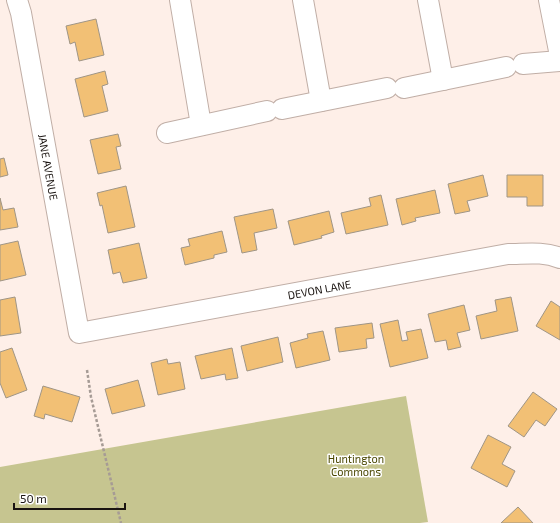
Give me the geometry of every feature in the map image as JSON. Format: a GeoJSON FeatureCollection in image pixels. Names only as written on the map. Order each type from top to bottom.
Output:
{"type":"FeatureCollection","features":[{"type":"Feature","properties":{"kind":"street","name":"JANE AVENUE"},"geometry":{"type":"LineString","coordinates":[[17,0],[21,13],[79,333]]}},
{"type":"Feature","properties":{"kind":"street"},"geometry":{"type":"LineString","coordinates":[[180,0],[201,125]]}},
{"type":"Feature","properties":{"kind":"street"},"geometry":{"type":"LineString","coordinates":[[303,0],[321,101]]}},
{"type":"Feature","properties":{"kind":"street"},"geometry":{"type":"LineString","coordinates":[[428,0],[443,80]]}},
{"type":"Feature","properties":{"kind":"street"},"geometry":{"type":"LineString","coordinates":[[549,0],[560,56]]}},
{"type":"Feature","properties":{"kind":"street"},"geometry":{"type":"LineString","coordinates":[[167,133],[321,101],[514,66],[560,61]]}},
{"type":"Feature","properties":{"kind":"street","name":"DEVON LANE"},"geometry":{"type":"LineString","coordinates":[[79,333],[508,254],[533,253],[560,258]]}},
{"type":"Feature","properties":{"kind":"path"},"geometry":{"type":"LineString","coordinates":[[87,370],[91,397],[121,523]]}},
{"type":"Feature","properties":{"kind":"green space","name":"Huntington Commons"},"geometry":{"type":"Polygon","coordinates":[[[406,396],[428,522],[0,523],[0,467],[406,396]]]}},
{"type":"Feature","properties":{"kind":"building"},"geometry":{"type":"Polygon","coordinates":[[[96,19],[104,55],[79,61],[75,42],[70,44],[66,26],[96,19]]]}},
{"type":"Feature","properties":{"kind":"building"},"geometry":{"type":"Polygon","coordinates":[[[105,71],[108,84],[102,86],[108,111],[84,117],[75,79],[105,71]]]}},
{"type":"Feature","properties":{"kind":"building"},"geometry":{"type":"Polygon","coordinates":[[[118,134],[121,146],[116,147],[121,169],[98,174],[90,140],[118,134]]]}},
{"type":"Feature","properties":{"kind":"building"},"geometry":{"type":"Polygon","coordinates":[[[4,158],[8,175],[0,177],[0,159],[4,158]]]}},
{"type":"Feature","properties":{"kind":"building"},"geometry":{"type":"Polygon","coordinates":[[[483,175],[488,196],[467,201],[470,211],[455,214],[448,184],[483,175]]]}},
{"type":"Feature","properties":{"kind":"building"},"geometry":{"type":"Polygon","coordinates":[[[507,175],[543,175],[543,206],[527,206],[527,197],[507,197],[507,175]]]}},
{"type":"Feature","properties":{"kind":"building"},"geometry":{"type":"Polygon","coordinates":[[[126,186],[135,227],[108,233],[102,205],[100,206],[97,193],[126,186]]]}},
{"type":"Feature","properties":{"kind":"building"},"geometry":{"type":"Polygon","coordinates":[[[435,190],[440,213],[415,218],[416,221],[402,225],[396,199],[435,190]]]}},
{"type":"Feature","properties":{"kind":"building"},"geometry":{"type":"Polygon","coordinates":[[[381,195],[388,225],[346,234],[341,213],[371,206],[369,198],[381,195]]]}},
{"type":"Feature","properties":{"kind":"building"},"geometry":{"type":"Polygon","coordinates":[[[0,198],[3,210],[14,208],[18,227],[0,230],[0,198]]]}},
{"type":"Feature","properties":{"kind":"building"},"geometry":{"type":"Polygon","coordinates":[[[273,209],[277,228],[254,233],[257,250],[242,253],[234,217],[273,209]]]}},
{"type":"Feature","properties":{"kind":"building"},"geometry":{"type":"Polygon","coordinates":[[[329,211],[334,232],[321,236],[322,238],[294,245],[288,221],[329,211]]]}},
{"type":"Feature","properties":{"kind":"building"},"geometry":{"type":"Polygon","coordinates":[[[222,231],[227,252],[214,255],[214,258],[185,265],[181,248],[190,246],[188,239],[222,231]]]}},
{"type":"Feature","properties":{"kind":"building"},"geometry":{"type":"Polygon","coordinates":[[[18,241],[26,275],[0,281],[0,245],[18,241]]]}},
{"type":"Feature","properties":{"kind":"building"},"geometry":{"type":"Polygon","coordinates":[[[139,243],[147,278],[123,283],[120,272],[113,274],[108,250],[139,243]]]}},
{"type":"Feature","properties":{"kind":"building"},"geometry":{"type":"Polygon","coordinates":[[[15,297],[21,333],[0,336],[0,300],[15,297]]]}},
{"type":"Feature","properties":{"kind":"building"},"geometry":{"type":"Polygon","coordinates":[[[511,297],[518,331],[481,339],[476,316],[497,311],[495,300],[511,297]]]}},
{"type":"Feature","properties":{"kind":"building"},"geometry":{"type":"Polygon","coordinates":[[[551,301],[560,307],[560,340],[536,326],[551,301]]]}},
{"type":"Feature","properties":{"kind":"building"},"geometry":{"type":"Polygon","coordinates":[[[464,305],[470,330],[457,333],[461,347],[448,350],[446,340],[435,342],[428,314],[464,305]]]}},
{"type":"Feature","properties":{"kind":"building"},"geometry":{"type":"Polygon","coordinates":[[[398,320],[402,341],[408,340],[406,332],[421,329],[428,358],[390,367],[380,324],[398,320]]]}},
{"type":"Feature","properties":{"kind":"building"},"geometry":{"type":"Polygon","coordinates":[[[372,323],[374,338],[366,339],[367,348],[339,352],[335,328],[372,323]]]}},
{"type":"Feature","properties":{"kind":"building"},"geometry":{"type":"Polygon","coordinates":[[[323,331],[330,360],[296,368],[290,343],[308,338],[307,334],[323,331]]]}},
{"type":"Feature","properties":{"kind":"building"},"geometry":{"type":"Polygon","coordinates":[[[278,337],[283,362],[247,371],[241,346],[278,337]]]}},
{"type":"Feature","properties":{"kind":"building"},"geometry":{"type":"Polygon","coordinates":[[[12,348],[27,390],[6,398],[0,383],[0,352],[12,348]]]}},
{"type":"Feature","properties":{"kind":"building"},"geometry":{"type":"Polygon","coordinates":[[[232,348],[238,378],[226,380],[225,374],[201,379],[195,356],[232,348]]]}},
{"type":"Feature","properties":{"kind":"building"},"geometry":{"type":"Polygon","coordinates":[[[167,359],[168,364],[180,362],[185,389],[158,395],[151,363],[167,359]]]}},
{"type":"Feature","properties":{"kind":"building"},"geometry":{"type":"Polygon","coordinates":[[[138,380],[145,406],[112,414],[105,389],[138,380]]]}},
{"type":"Feature","properties":{"kind":"building"},"geometry":{"type":"Polygon","coordinates":[[[43,386],[80,397],[72,422],[45,414],[44,419],[34,416],[43,386]]]}},
{"type":"Feature","properties":{"kind":"building"},"geometry":{"type":"Polygon","coordinates":[[[533,392],[557,409],[545,426],[536,420],[524,437],[508,426],[533,392]]]}},
{"type":"Feature","properties":{"kind":"building"},"geometry":{"type":"Polygon","coordinates":[[[488,435],[511,447],[502,464],[515,471],[507,487],[471,468],[488,435]]]}},
{"type":"Feature","properties":{"kind":"building"},"geometry":{"type":"Polygon","coordinates":[[[518,507],[533,523],[501,523],[518,507]]]}}]}
